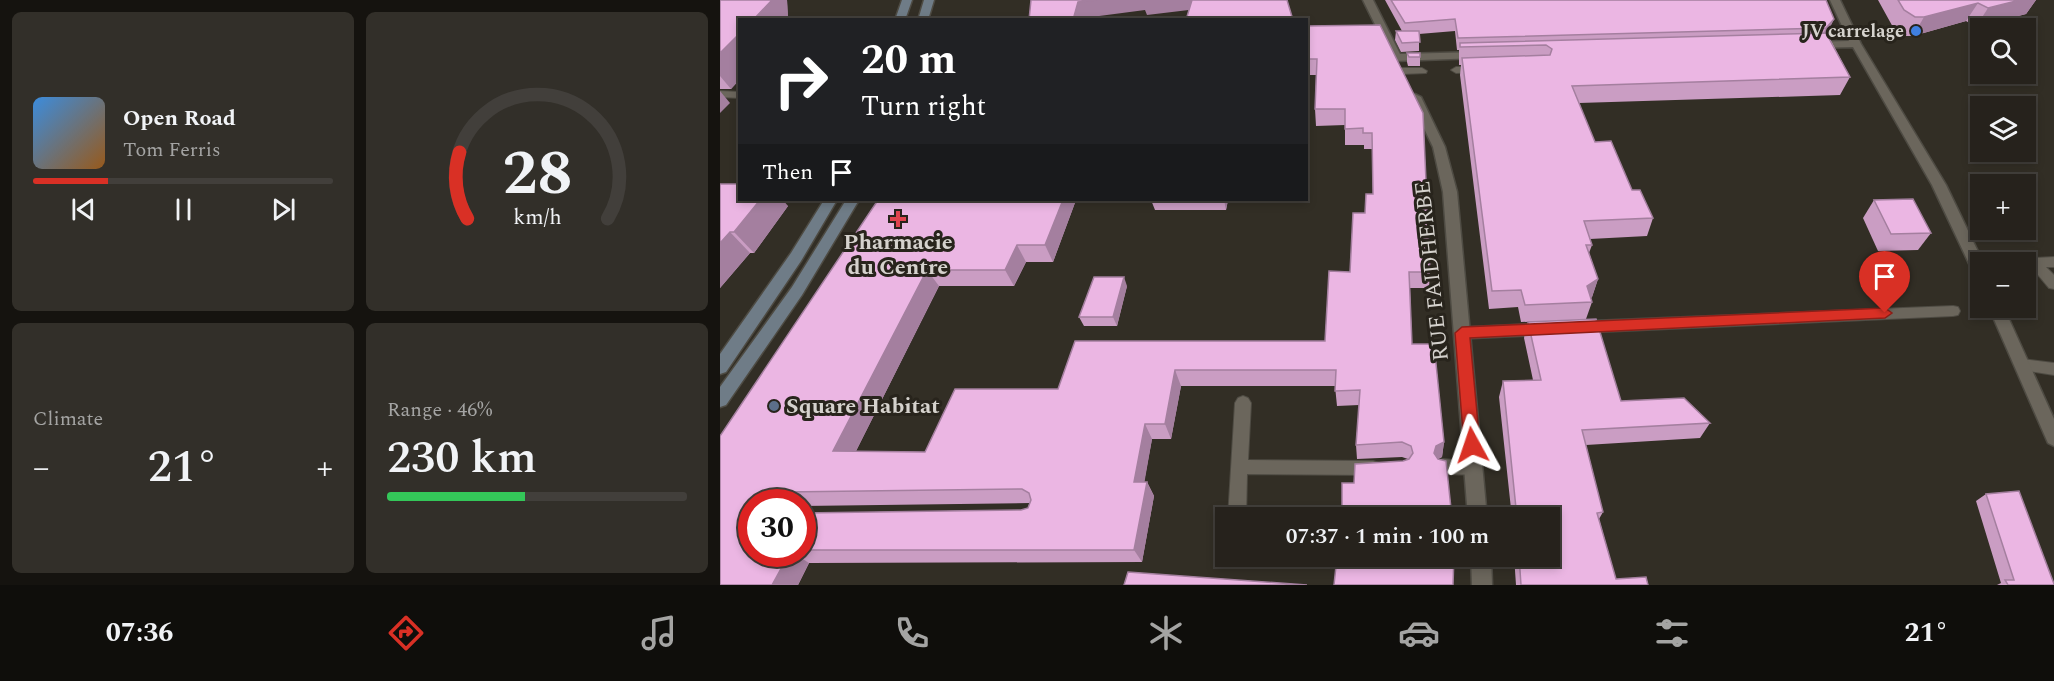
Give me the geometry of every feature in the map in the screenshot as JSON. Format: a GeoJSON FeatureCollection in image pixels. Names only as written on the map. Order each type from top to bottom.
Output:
{"type":"FeatureCollection","features":[{"type":"Feature","properties":{"kind":"main road"},"geometry":{"type":"LineString","coordinates":[[901,18],[907,0]]}},
{"type":"Feature","properties":{"kind":"main road"},"geometry":{"type":"LineString","coordinates":[[924,18],[929,0]]}},
{"type":"Feature","properties":{"kind":"main road"},"geometry":{"type":"LineString","coordinates":[[720,367],[796,257],[829,201]]}},
{"type":"Feature","properties":{"kind":"main road"},"geometry":{"type":"LineString","coordinates":[[720,400],[796,291],[851,201]]}},
{"type":"Feature","properties":{"kind":"street","name":"RUE FAIDHERBE"},"geometry":{"type":"LineString","coordinates":[[1368,0],[1439,147],[1447,174],[1477,507]]}},
{"type":"Feature","properties":{"kind":"street"},"geometry":{"type":"LineString","coordinates":[[1835,0],[1856,44],[1939,185],[1971,252]]}},
{"type":"Feature","properties":{"kind":"street"},"geometry":{"type":"LineString","coordinates":[[1797,45],[1856,44]]}},
{"type":"Feature","properties":{"kind":"street"},"geometry":{"type":"LineString","coordinates":[[1399,64],[1490,54]]}},
{"type":"Feature","properties":{"kind":"street"},"geometry":{"type":"LineString","coordinates":[[2001,318],[2054,438]]}},
{"type":"Feature","properties":{"kind":"street"},"geometry":{"type":"LineString","coordinates":[[1481,567],[1482,585]]}},
{"type":"Feature","properties":{"kind":"lane"},"geometry":{"type":"LineString","coordinates":[[1399,64],[1422,70]]}},
{"type":"Feature","properties":{"kind":"lane"},"geometry":{"type":"LineString","coordinates":[[1456,70],[1488,69]]}},
{"type":"Feature","properties":{"kind":"lane"},"geometry":{"type":"LineString","coordinates":[[720,94],[738,95]]}},
{"type":"Feature","properties":{"kind":"lane"},"geometry":{"type":"LineString","coordinates":[[2054,262],[2035,263],[2054,284]]}},
{"type":"Feature","properties":{"kind":"lane"},"geometry":{"type":"LineString","coordinates":[[1462,333],[1953,311]]}},
{"type":"Feature","properties":{"kind":"lane"},"geometry":{"type":"LineString","coordinates":[[2022,365],[2054,369]]}},
{"type":"Feature","properties":{"kind":"lane"},"geometry":{"type":"LineString","coordinates":[[1237,507],[1243,403]]}},
{"type":"Feature","properties":{"kind":"lane"},"geometry":{"type":"LineString","coordinates":[[1443,466],[1474,467]]}},
{"type":"Feature","properties":{"kind":"lane"},"geometry":{"type":"LineString","coordinates":[[1239,467],[1391,467]]}},
{"type":"Feature","properties":{"kind":"building"},"geometry":{"type":"Polygon","coordinates":[[[720,0],[772,0],[755,18],[738,18],[738,35],[720,53],[720,0]]]}},
{"type":"Feature","properties":{"kind":"building"},"geometry":{"type":"Polygon","coordinates":[[[1031,0],[1097,0],[1078,2],[1074,18],[1029,18],[1031,0]]]}},
{"type":"Feature","properties":{"kind":"building"},"geometry":{"type":"Polygon","coordinates":[[[1192,0],[1287,0],[1292,18],[1187,18],[1192,0]]]}},
{"type":"Feature","properties":{"kind":"building"},"geometry":{"type":"Polygon","coordinates":[[[1391,0],[1826,0],[1834,19],[1826,28],[1458,38],[1455,19],[1405,23],[1391,0]]]}},
{"type":"Feature","properties":{"kind":"building"},"geometry":{"type":"Polygon","coordinates":[[[1898,0],[2020,0],[1988,8],[1978,3],[1924,17],[1915,17],[1904,10],[1898,0]]]}},
{"type":"Feature","properties":{"kind":"building"},"geometry":{"type":"Polygon","coordinates":[[[1380,25],[1423,113],[1430,272],[1409,272],[1412,344],[1434,344],[1444,442],[1436,446],[1434,453],[1438,459],[1446,461],[1451,507],[1342,507],[1342,483],[1354,483],[1355,464],[1403,461],[1409,459],[1413,453],[1411,446],[1402,442],[1356,445],[1360,390],[1335,391],[1336,370],[1175,370],[1165,424],[1145,424],[1134,482],[1147,482],[1134,550],[816,550],[816,513],[1021,510],[1028,508],[1031,500],[1029,493],[1022,489],[816,492],[816,489],[738,489],[738,567],[782,567],[772,585],[720,585],[720,436],[877,201],[1063,201],[1045,245],[1017,245],[1005,270],[927,270],[833,451],[925,452],[955,389],[1058,389],[1075,341],[1325,341],[1329,271],[1350,272],[1353,213],[1365,213],[1366,194],[1373,194],[1372,133],[1363,133],[1363,128],[1345,129],[1345,109],[1315,109],[1317,59],[1308,59],[1308,26],[1380,25]]]}},
{"type":"Feature","properties":{"kind":"building"},"geometry":{"type":"Polygon","coordinates":[[[1396,31],[1419,31],[1420,42],[1402,43],[1396,31]]]}},
{"type":"Feature","properties":{"kind":"building"},"geometry":{"type":"Polygon","coordinates":[[[1826,33],[1850,77],[1572,86],[1595,142],[1611,141],[1632,190],[1640,190],[1653,218],[1584,221],[1592,245],[1586,245],[1598,279],[1587,286],[1592,302],[1525,305],[1521,290],[1492,291],[1462,58],[1550,55],[1552,49],[1546,45],[1460,47],[1460,43],[1826,33]]]}},
{"type":"Feature","properties":{"kind":"building"},"geometry":{"type":"Polygon","coordinates":[[[1407,53],[1420,53],[1420,57],[1409,57],[1407,53]]]}},
{"type":"Feature","properties":{"kind":"building"},"geometry":{"type":"Polygon","coordinates":[[[720,184],[738,184],[738,201],[759,201],[734,232],[730,232],[720,243],[720,184]]]}},
{"type":"Feature","properties":{"kind":"building"},"geometry":{"type":"Polygon","coordinates":[[[1913,199],[1931,233],[1891,234],[1874,200],[1913,199]]]}},
{"type":"Feature","properties":{"kind":"building"},"geometry":{"type":"Polygon","coordinates":[[[1094,277],[1124,277],[1113,317],[1079,317],[1094,277]]]}},
{"type":"Feature","properties":{"kind":"building"},"geometry":{"type":"Polygon","coordinates":[[[1596,319],[1621,401],[1684,398],[1710,423],[1582,430],[1603,512],[1597,513],[1616,579],[1646,577],[1648,585],[1521,585],[1520,567],[1560,567],[1560,507],[1516,507],[1503,381],[1541,380],[1528,322],[1596,319]]]}},
{"type":"Feature","properties":{"kind":"building"},"geometry":{"type":"Polygon","coordinates":[[[2019,491],[2054,585],[2008,585],[2005,580],[2014,580],[1986,494],[2019,491]]]}},
{"type":"Feature","properties":{"kind":"building"},"geometry":{"type":"Polygon","coordinates":[[[1336,567],[1454,567],[1453,585],[1334,585],[1336,567]]]}},
{"type":"Feature","properties":{"kind":"building"},"geometry":{"type":"Polygon","coordinates":[[[1128,572],[1307,585],[1124,585],[1128,572]]]}},
{"type":"Feature","properties":{"kind":"place","name":"JV carrelage"},"geometry":{"type":"Point","coordinates":[1916,31]}},
{"type":"Feature","properties":{"kind":"place","name":"Pharmacie du Centre"},"geometry":{"type":"Point","coordinates":[898,219]}},
{"type":"Feature","properties":{"kind":"place","name":"Square Habitat"},"geometry":{"type":"Point","coordinates":[774,406]}},
{"type":"Feature","properties":{"kind":"route"},"geometry":{"type":"LineString","coordinates":[[1472,445],[1462,333],[1885,313]]}}]}
